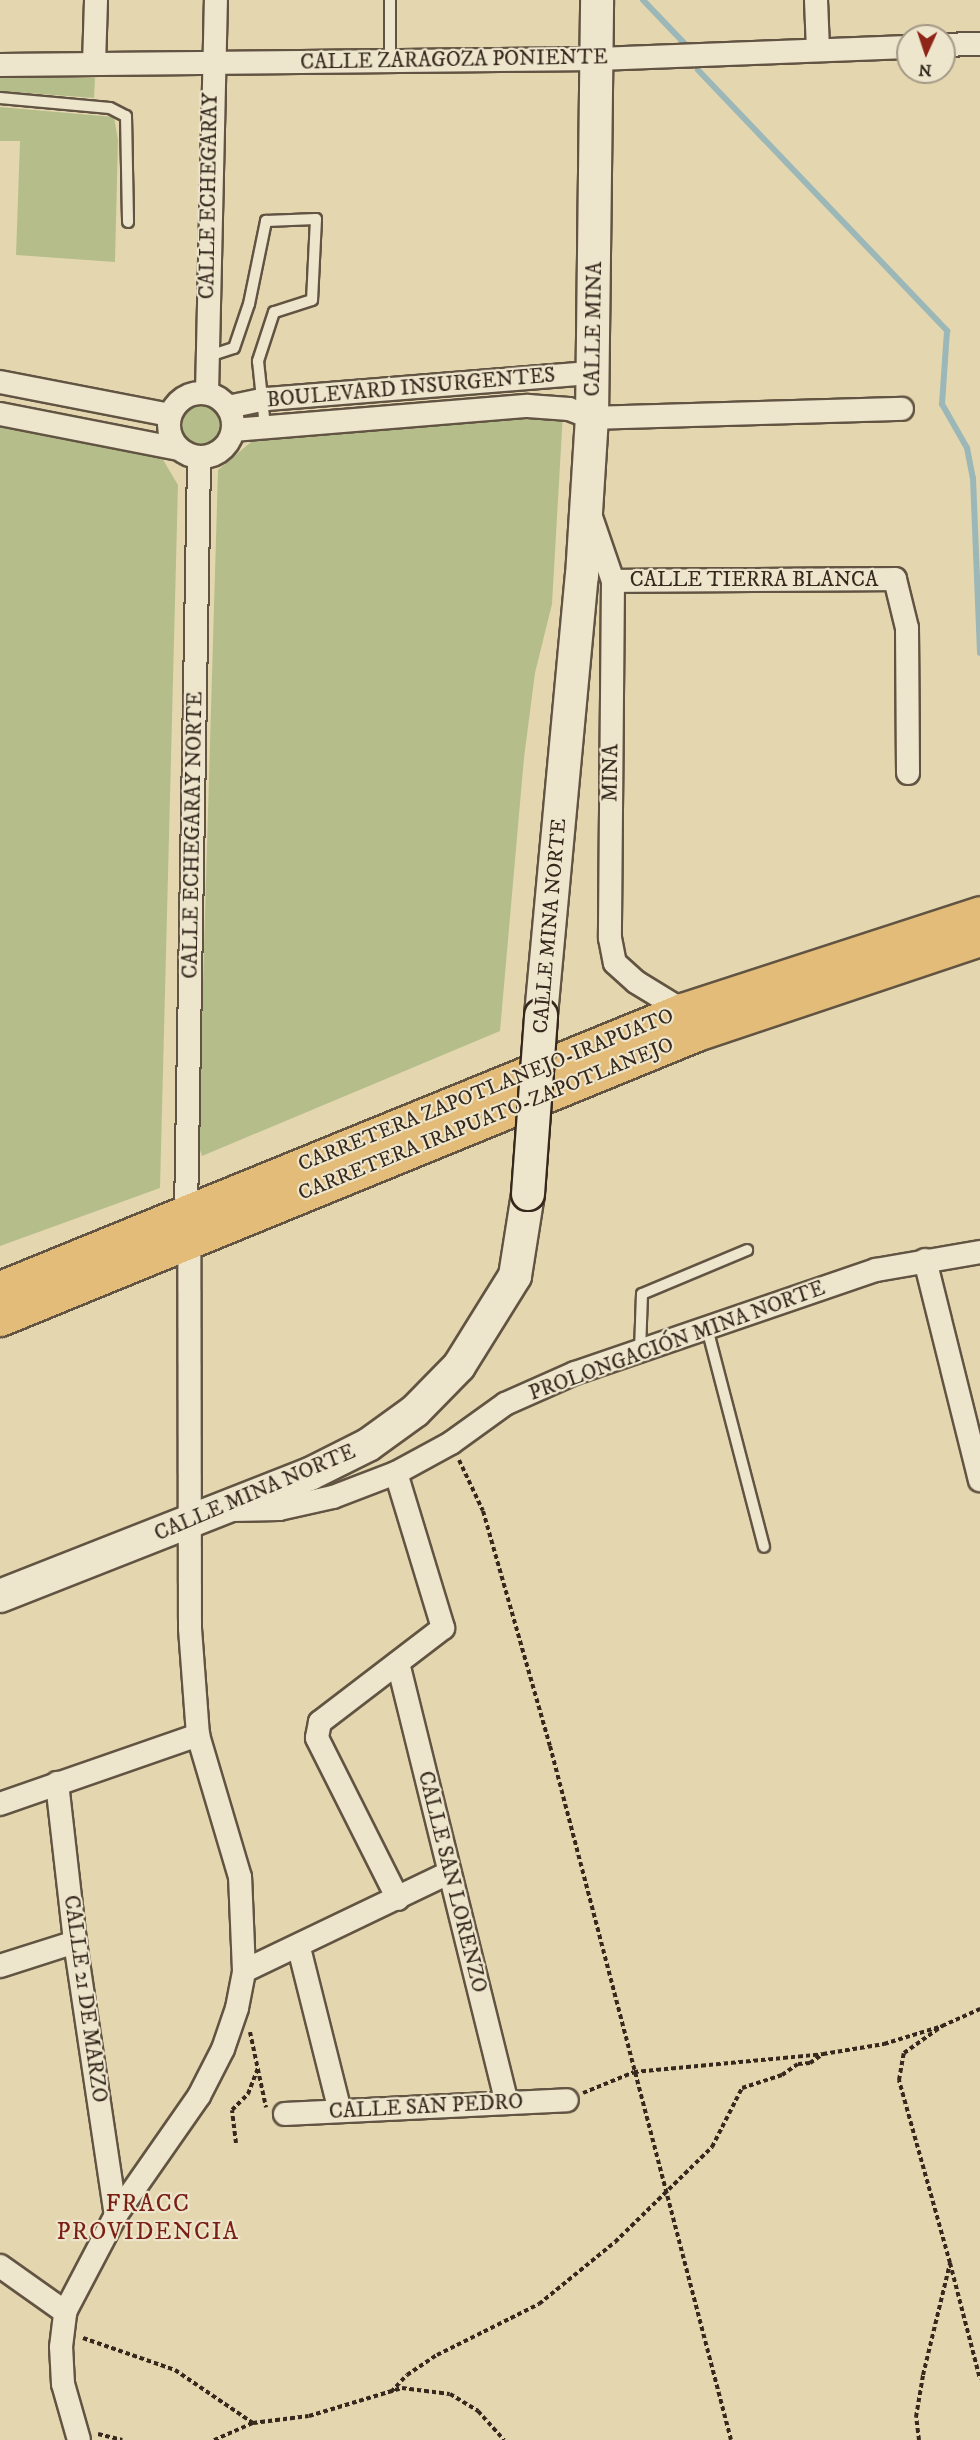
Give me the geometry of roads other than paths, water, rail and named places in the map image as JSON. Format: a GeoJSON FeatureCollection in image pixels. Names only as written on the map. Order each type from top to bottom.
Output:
{"type":"FeatureCollection","features":[{"type":"Feature","properties":{"kind":"highway","name":"CARRETERA ZAPOTLANEJO-IRAPUATO"},"geometry":{"type":"LineString","coordinates":[[0,1288],[188,1226],[682,1010],[980,913]]}},
{"type":"Feature","properties":{"kind":"highway","name":"CARRETERA IRAPUATO-ZAPOTLANEJO"},"geometry":{"type":"LineString","coordinates":[[0,1319],[188,1226],[699,1033],[980,939]]}},
{"type":"Feature","properties":{"kind":"street"},"geometry":{"type":"LineString","coordinates":[[94,64],[96,0]]}},
{"type":"Feature","properties":{"kind":"street","name":"CALLE ECHEGARAY"},"geometry":{"type":"LineString","coordinates":[[207,393],[212,63],[216,0]]}},
{"type":"Feature","properties":{"kind":"street","name":"CALLE MINA"},"geometry":{"type":"LineString","coordinates":[[597,0],[592,418],[902,409]]}},
{"type":"Feature","properties":{"kind":"street"},"geometry":{"type":"LineString","coordinates":[[816,0],[818,50]]}},
{"type":"Feature","properties":{"kind":"street"},"geometry":{"type":"LineString","coordinates":[[956,45],[980,44]]}},
{"type":"Feature","properties":{"kind":"street","name":"CALLE ZARAGOZA PONIENTE"},"geometry":{"type":"LineString","coordinates":[[0,65],[598,59],[896,47]]}},
{"type":"Feature","properties":{"kind":"street","name":"BOULEVARD INSURGENTES"},"geometry":{"type":"LineString","coordinates":[[228,407],[260,401],[593,373]]}},
{"type":"Feature","properties":{"kind":"street"},"geometry":{"type":"LineString","coordinates":[[0,382],[170,415]]}},
{"type":"Feature","properties":{"kind":"street"},"geometry":{"type":"LineString","coordinates":[[0,414],[189,453],[214,454],[226,444],[233,430],[228,407],[207,393],[191,394],[178,402],[170,415],[170,433],[189,453]]}},
{"type":"Feature","properties":{"kind":"street","name":"BOULEVARD INSURGENTES"},"geometry":{"type":"LineString","coordinates":[[233,430],[528,406],[569,409],[592,418]]}},
{"type":"Feature","properties":{"kind":"street","name":"CALLE MINA NORTE"},"geometry":{"type":"LineString","coordinates":[[0,1596],[310,1474],[368,1445],[415,1412],[459,1366],[515,1276],[528,1194],[592,418]]}},
{"type":"Feature","properties":{"kind":"street","name":"CALLE ECHEGARAY NORTE"},"geometry":{"type":"LineString","coordinates":[[64,2315],[116,2215],[199,2096],[223,2049],[237,2007],[244,1971],[240,1877],[198,1735],[190,1628],[203,1516],[188,1226],[189,453]]}},
{"type":"Feature","properties":{"kind":"street","name":"MINA"},"geometry":{"type":"LineString","coordinates":[[586,505],[613,581],[610,938],[615,963],[636,982],[682,1010]]}},
{"type":"Feature","properties":{"kind":"street","name":"CALLE TIERRA BLANCA"},"geometry":{"type":"LineString","coordinates":[[613,581],[895,579],[908,628],[908,773]]}},
{"type":"Feature","properties":{"kind":"street","name":"PROLONGACIÓN MINA NORTE"},"geometry":{"type":"LineString","coordinates":[[203,1516],[279,1509],[333,1497],[396,1473],[451,1443],[506,1404],[575,1373],[876,1270],[980,1252]]}},
{"type":"Feature","properties":{"kind":"street"},"geometry":{"type":"LineString","coordinates":[[926,1260],[980,1480]]}},
{"type":"Feature","properties":{"kind":"street"},"geometry":{"type":"LineString","coordinates":[[396,1473],[443,1628],[320,1722],[317,1738],[398,1899]]}},
{"type":"Feature","properties":{"kind":"street","name":"CALLE SAN LORENZO"},"geometry":{"type":"LineString","coordinates":[[398,1663],[507,2102]]}},
{"type":"Feature","properties":{"kind":"street"},"geometry":{"type":"LineString","coordinates":[[0,1804],[198,1735]]}},
{"type":"Feature","properties":{"kind":"street","name":"CALLE 21 DE MARZO"},"geometry":{"type":"LineString","coordinates":[[57,1783],[75,1942],[116,2215]]}},
{"type":"Feature","properties":{"kind":"street"},"geometry":{"type":"LineString","coordinates":[[244,1971],[299,1948],[449,1873]]}},
{"type":"Feature","properties":{"kind":"street"},"geometry":{"type":"LineString","coordinates":[[0,1966],[75,1942]]}},
{"type":"Feature","properties":{"kind":"street"},"geometry":{"type":"LineString","coordinates":[[299,1948],[340,2111]]}},
{"type":"Feature","properties":{"kind":"street","name":"CALLE SAN PEDRO"},"geometry":{"type":"LineString","coordinates":[[285,2114],[567,2100]]}},
{"type":"Feature","properties":{"kind":"street"},"geometry":{"type":"LineString","coordinates":[[0,2265],[64,2315],[63,2384],[79,2440]]}},
{"type":"Feature","properties":{"kind":"lane"},"geometry":{"type":"LineString","coordinates":[[390,0],[390,60]]}},
{"type":"Feature","properties":{"kind":"lane"},"geometry":{"type":"LineString","coordinates":[[0,98],[110,108],[126,116],[128,222]]}},
{"type":"Feature","properties":{"kind":"lane"},"geometry":{"type":"LineString","coordinates":[[206,357],[234,348],[249,304],[266,221],[316,219],[312,300],[274,312],[258,361],[260,401],[265,427]]}},
{"type":"Feature","properties":{"kind":"lane"},"geometry":{"type":"LineString","coordinates":[[640,1351],[642,1294],[747,1250]]}},
{"type":"Feature","properties":{"kind":"lane"},"geometry":{"type":"LineString","coordinates":[[707,1328],[764,1547]]}},
{"type":"Feature","properties":{"kind":"waterway"},"geometry":{"type":"LineString","coordinates":[[643,0],[685,44]]}},
{"type":"Feature","properties":{"kind":"waterway"},"geometry":{"type":"LineString","coordinates":[[698,70],[947,331],[942,404],[967,448],[973,478],[980,653]]}},
{"type":"Feature","properties":{"kind":"district","name":"FRACC PROVIDENCIA"},"geometry":{"type":"Point","coordinates":[148,2219]}}]}
